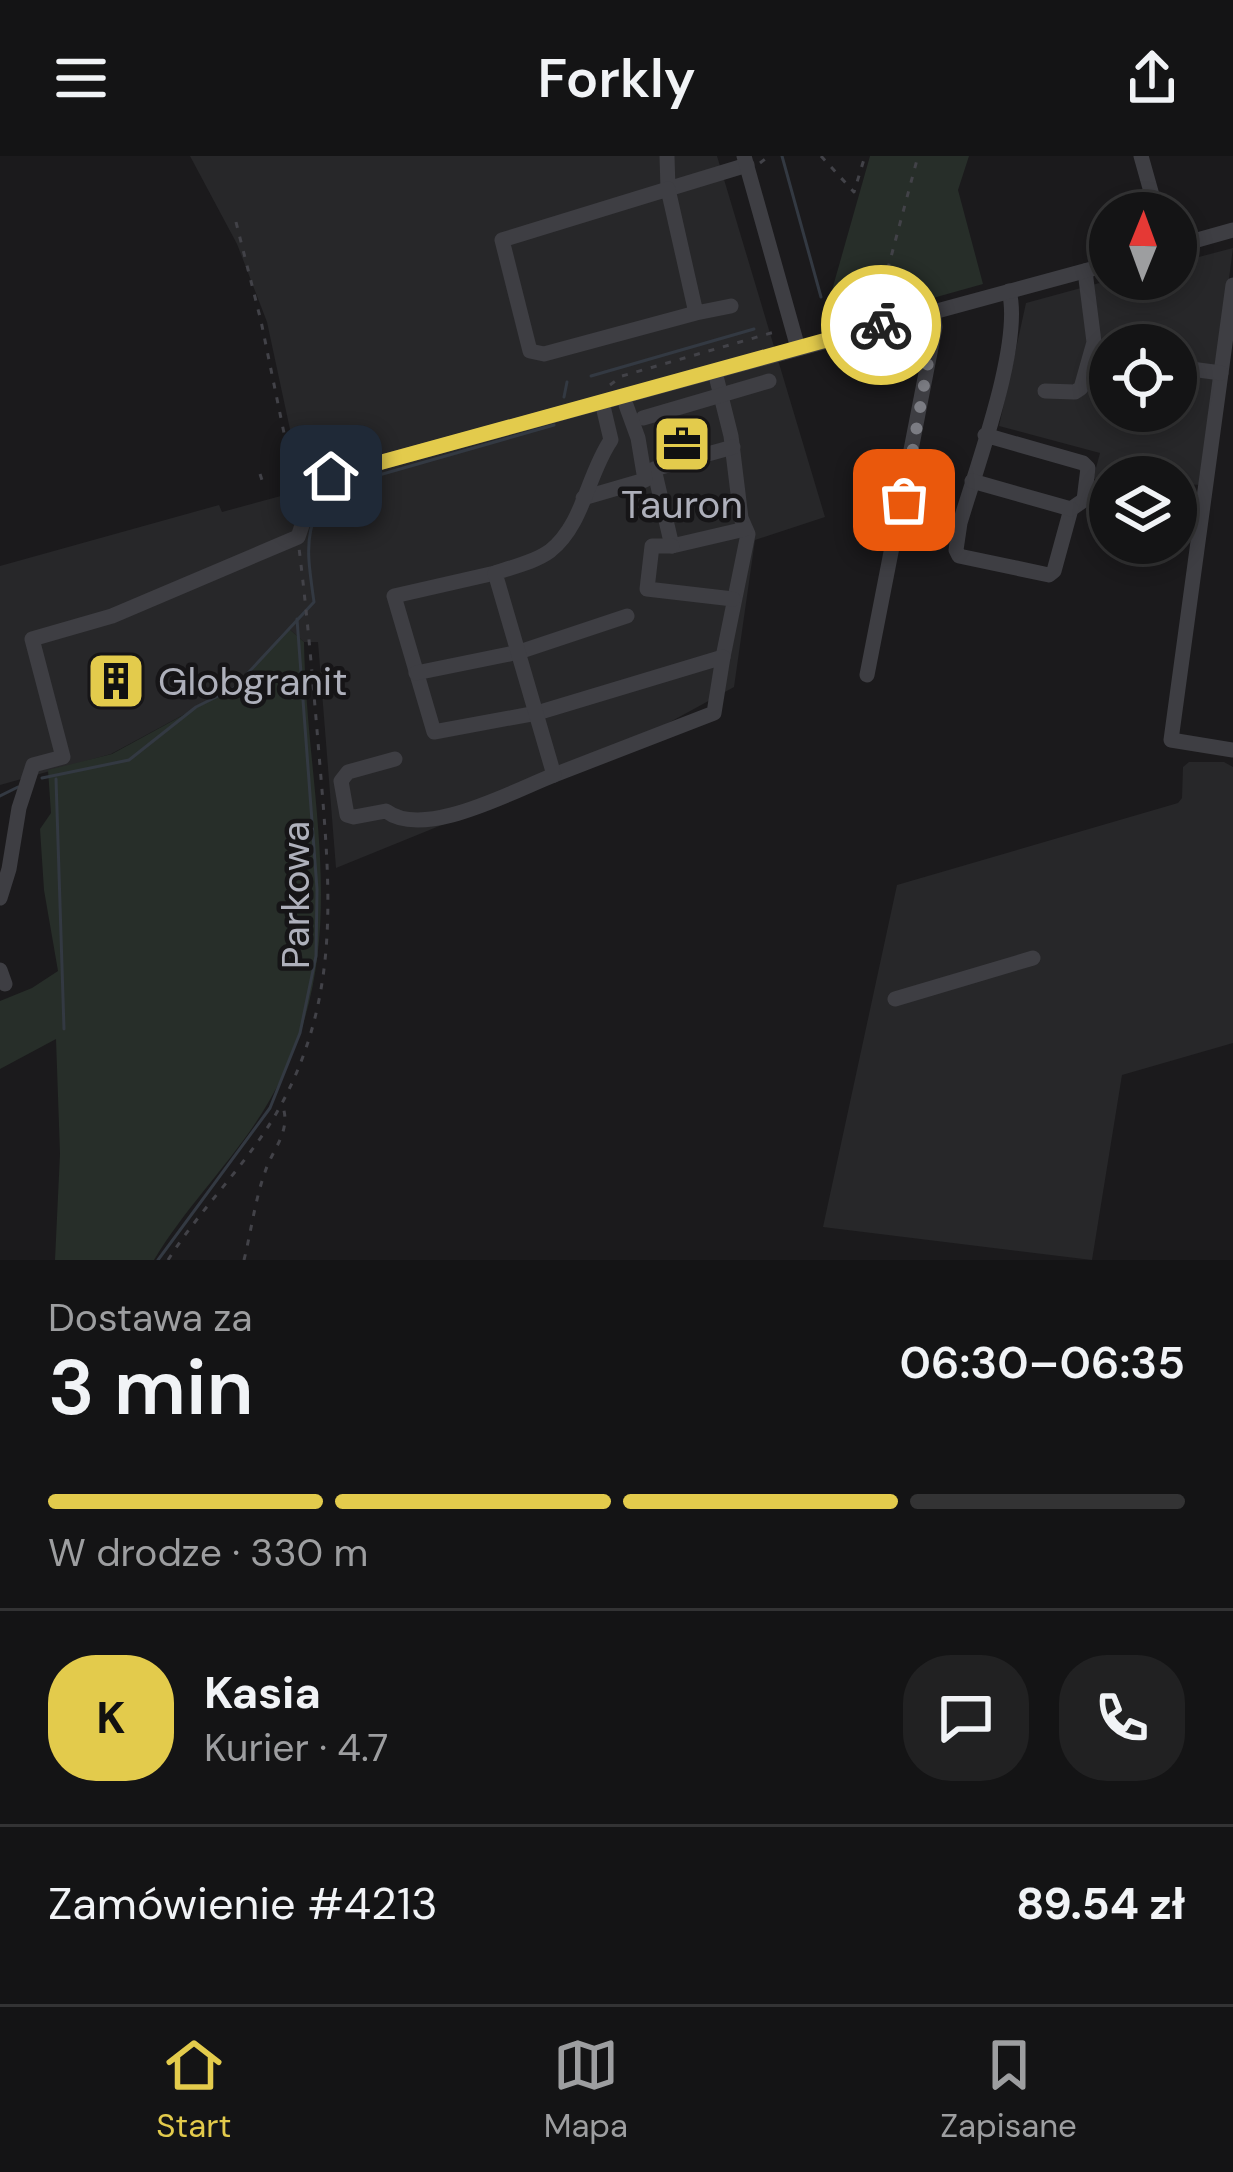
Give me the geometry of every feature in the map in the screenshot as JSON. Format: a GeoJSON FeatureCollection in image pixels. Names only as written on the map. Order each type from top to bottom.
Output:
{"type":"FeatureCollection","features":[{"type":"Feature","properties":{"kind":"street"},"geometry":{"type":"LineString","coordinates":[[667,156],[668,189],[696,314]]}},
{"type":"Feature","properties":{"kind":"street"},"geometry":{"type":"LineString","coordinates":[[1141,156],[1151,192]]}},
{"type":"Feature","properties":{"kind":"street"},"geometry":{"type":"LineString","coordinates":[[731,305],[544,354],[530,351],[502,240],[746,160],[798,348]]}},
{"type":"Feature","properties":{"kind":"street"},"geometry":{"type":"LineString","coordinates":[[1197,240],[1233,230]]}},
{"type":"Feature","properties":{"kind":"street"},"geometry":{"type":"LineString","coordinates":[[293,487],[602,402],[625,401],[715,371],[1089,270]]}},
{"type":"Feature","properties":{"kind":"street"},"geometry":{"type":"LineString","coordinates":[[1045,391],[1081,388],[1094,342],[1085,271]]}},
{"type":"Feature","properties":{"kind":"street"},"geometry":{"type":"LineString","coordinates":[[1233,285],[1171,740],[1233,749]]}},
{"type":"Feature","properties":{"kind":"street"},"geometry":{"type":"LineString","coordinates":[[985,435],[1083,463],[1090,476],[1084,500],[1071,509],[1054,571],[1049,574],[959,556],[956,550],[1010,334],[1013,307],[1009,291]]}},
{"type":"Feature","properties":{"kind":"street"},"geometry":{"type":"LineString","coordinates":[[867,675],[908,474],[933,311]]}},
{"type":"Feature","properties":{"kind":"street"},"geometry":{"type":"LineString","coordinates":[[1197,370],[1221,374]]}},
{"type":"Feature","properties":{"kind":"street"},"geometry":{"type":"LineString","coordinates":[[395,759],[348,772],[340,781],[347,814],[354,818],[386,811],[394,817],[426,822],[714,713],[748,534],[715,371]]}},
{"type":"Feature","properties":{"kind":"street"},"geometry":{"type":"LineString","coordinates":[[643,418],[769,381]]}},
{"type":"Feature","properties":{"kind":"street"},"geometry":{"type":"LineString","coordinates":[[625,401],[570,532],[546,554],[495,573],[394,596],[434,732],[537,712],[723,657]]}},
{"type":"Feature","properties":{"kind":"street"},"geometry":{"type":"LineString","coordinates":[[583,498],[645,480],[625,401]]}},
{"type":"Feature","properties":{"kind":"street"},"geometry":{"type":"LineString","coordinates":[[602,402],[611,440]]}},
{"type":"Feature","properties":{"kind":"street"},"geometry":{"type":"LineString","coordinates":[[672,547],[654,469],[734,447]]}},
{"type":"Feature","properties":{"kind":"street"},"geometry":{"type":"LineString","coordinates":[[0,898],[33,765],[63,757],[32,639],[112,616],[298,537],[311,499],[331,476]]}},
{"type":"Feature","properties":{"kind":"street"},"geometry":{"type":"LineString","coordinates":[[972,482],[1071,509]]}},
{"type":"Feature","properties":{"kind":"street"},"geometry":{"type":"LineString","coordinates":[[733,599],[646,589],[652,546],[672,547],[745,530]]}},
{"type":"Feature","properties":{"kind":"street"},"geometry":{"type":"LineString","coordinates":[[495,573],[554,775]]}},
{"type":"Feature","properties":{"kind":"street"},"geometry":{"type":"LineString","coordinates":[[416,673],[519,652],[627,616]]}},
{"type":"Feature","properties":{"kind":"street"},"geometry":{"type":"LineString","coordinates":[[895,998],[1033,958]]}},
{"type":"Feature","properties":{"kind":"path"},"geometry":{"type":"LineString","coordinates":[[821,156],[854,192],[865,156]]}},
{"type":"Feature","properties":{"kind":"path"},"geometry":{"type":"LineString","coordinates":[[874,327],[918,156]]}},
{"type":"Feature","properties":{"kind":"path"},"geometry":{"type":"LineString","coordinates":[[236,223],[262,321],[293,487]]}},
{"type":"Feature","properties":{"kind":"path"},"geometry":{"type":"LineString","coordinates":[[610,385],[622,376],[780,330]]}},
{"type":"Feature","properties":{"kind":"path","name":"Parkowa"},"geometry":{"type":"LineString","coordinates":[[168,1260],[249,1155],[281,1104],[315,1020],[327,967],[330,921],[298,537]]}},
{"type":"Feature","properties":{"kind":"path"},"geometry":{"type":"LineString","coordinates":[[244,1260],[264,1172],[283,1134],[286,1117],[281,1104]]}},
{"type":"Feature","properties":{"kind":"shaded area"},"geometry":{"type":"Polygon","coordinates":[[[190,156],[717,156],[825,517],[755,540],[734,687],[597,762],[336,868],[318,642],[304,642],[288,628],[233,688],[111,754],[0,785],[0,566],[219,505],[222,512],[303,490],[267,322],[237,244],[190,156]]]}},
{"type":"Feature","properties":{"kind":"shaded area"},"geometry":{"type":"Polygon","coordinates":[[[870,156],[969,156],[958,190],[983,284],[872,311],[869,316],[821,329],[870,156]]]}},
{"type":"Feature","properties":{"kind":"shaded area"},"geometry":{"type":"Polygon","coordinates":[[[1233,248],[1202,485],[1197,485],[1197,456],[1099,456],[999,426],[1026,303],[1089,286],[1089,300],[1197,300],[1197,257],[1233,248]]]}},
{"type":"Feature","properties":{"kind":"shaded area"},"geometry":{"type":"Polygon","coordinates":[[[288,628],[304,642],[321,882],[310,997],[292,1055],[262,1113],[154,1260],[55,1260],[60,1154],[56,1039],[0,1069],[0,1001],[58,971],[44,890],[40,829],[51,813],[48,770],[112,754],[233,688],[288,628]]]}},
{"type":"Feature","properties":{"kind":"shaded area"},"geometry":{"type":"Polygon","coordinates":[[[1189,762],[1224,762],[1233,767],[1233,1043],[1122,1075],[1092,1260],[823,1227],[897,885],[1178,803],[1183,767],[1189,762]]]}},
{"type":"Feature","properties":{"kind":"waterway"},"geometry":{"type":"LineString","coordinates":[[782,156],[821,297]]}},
{"type":"Feature","properties":{"kind":"waterway"},"geometry":{"type":"LineString","coordinates":[[591,376],[754,329]]}},
{"type":"Feature","properties":{"kind":"waterway"},"geometry":{"type":"LineString","coordinates":[[564,397],[567,382]]}},
{"type":"Feature","properties":{"kind":"waterway"},"geometry":{"type":"LineString","coordinates":[[42,778],[129,760],[196,707],[234,688],[314,602],[310,534],[322,506],[334,494],[351,483],[554,425]]}},
{"type":"Feature","properties":{"kind":"waterway"},"geometry":{"type":"LineString","coordinates":[[158,1260],[270,1108],[300,1033],[316,956],[317,889],[297,619]]}},
{"type":"Feature","properties":{"kind":"waterway"},"geometry":{"type":"LineString","coordinates":[[56,779],[64,1029]]}},
{"type":"Feature","properties":{"kind":"waterway"},"geometry":{"type":"LineString","coordinates":[[0,796],[18,787]]}},
{"type":"Feature","properties":{"kind":"way so far"},"geometry":{"type":"LineString","coordinates":[[881,325],[933,311],[904,500]]}},
{"type":"Feature","properties":{"kind":"place","name":"Tauron"},"geometry":{"type":"Point","coordinates":[682,444]}},
{"type":"Feature","properties":{"kind":"place","name":"Globgranit"},"geometry":{"type":"Point","coordinates":[116,681]}},
{"type":"Feature","properties":{"kind":"route"},"geometry":{"type":"LineString","coordinates":[[331,476],[881,325]]}}]}
